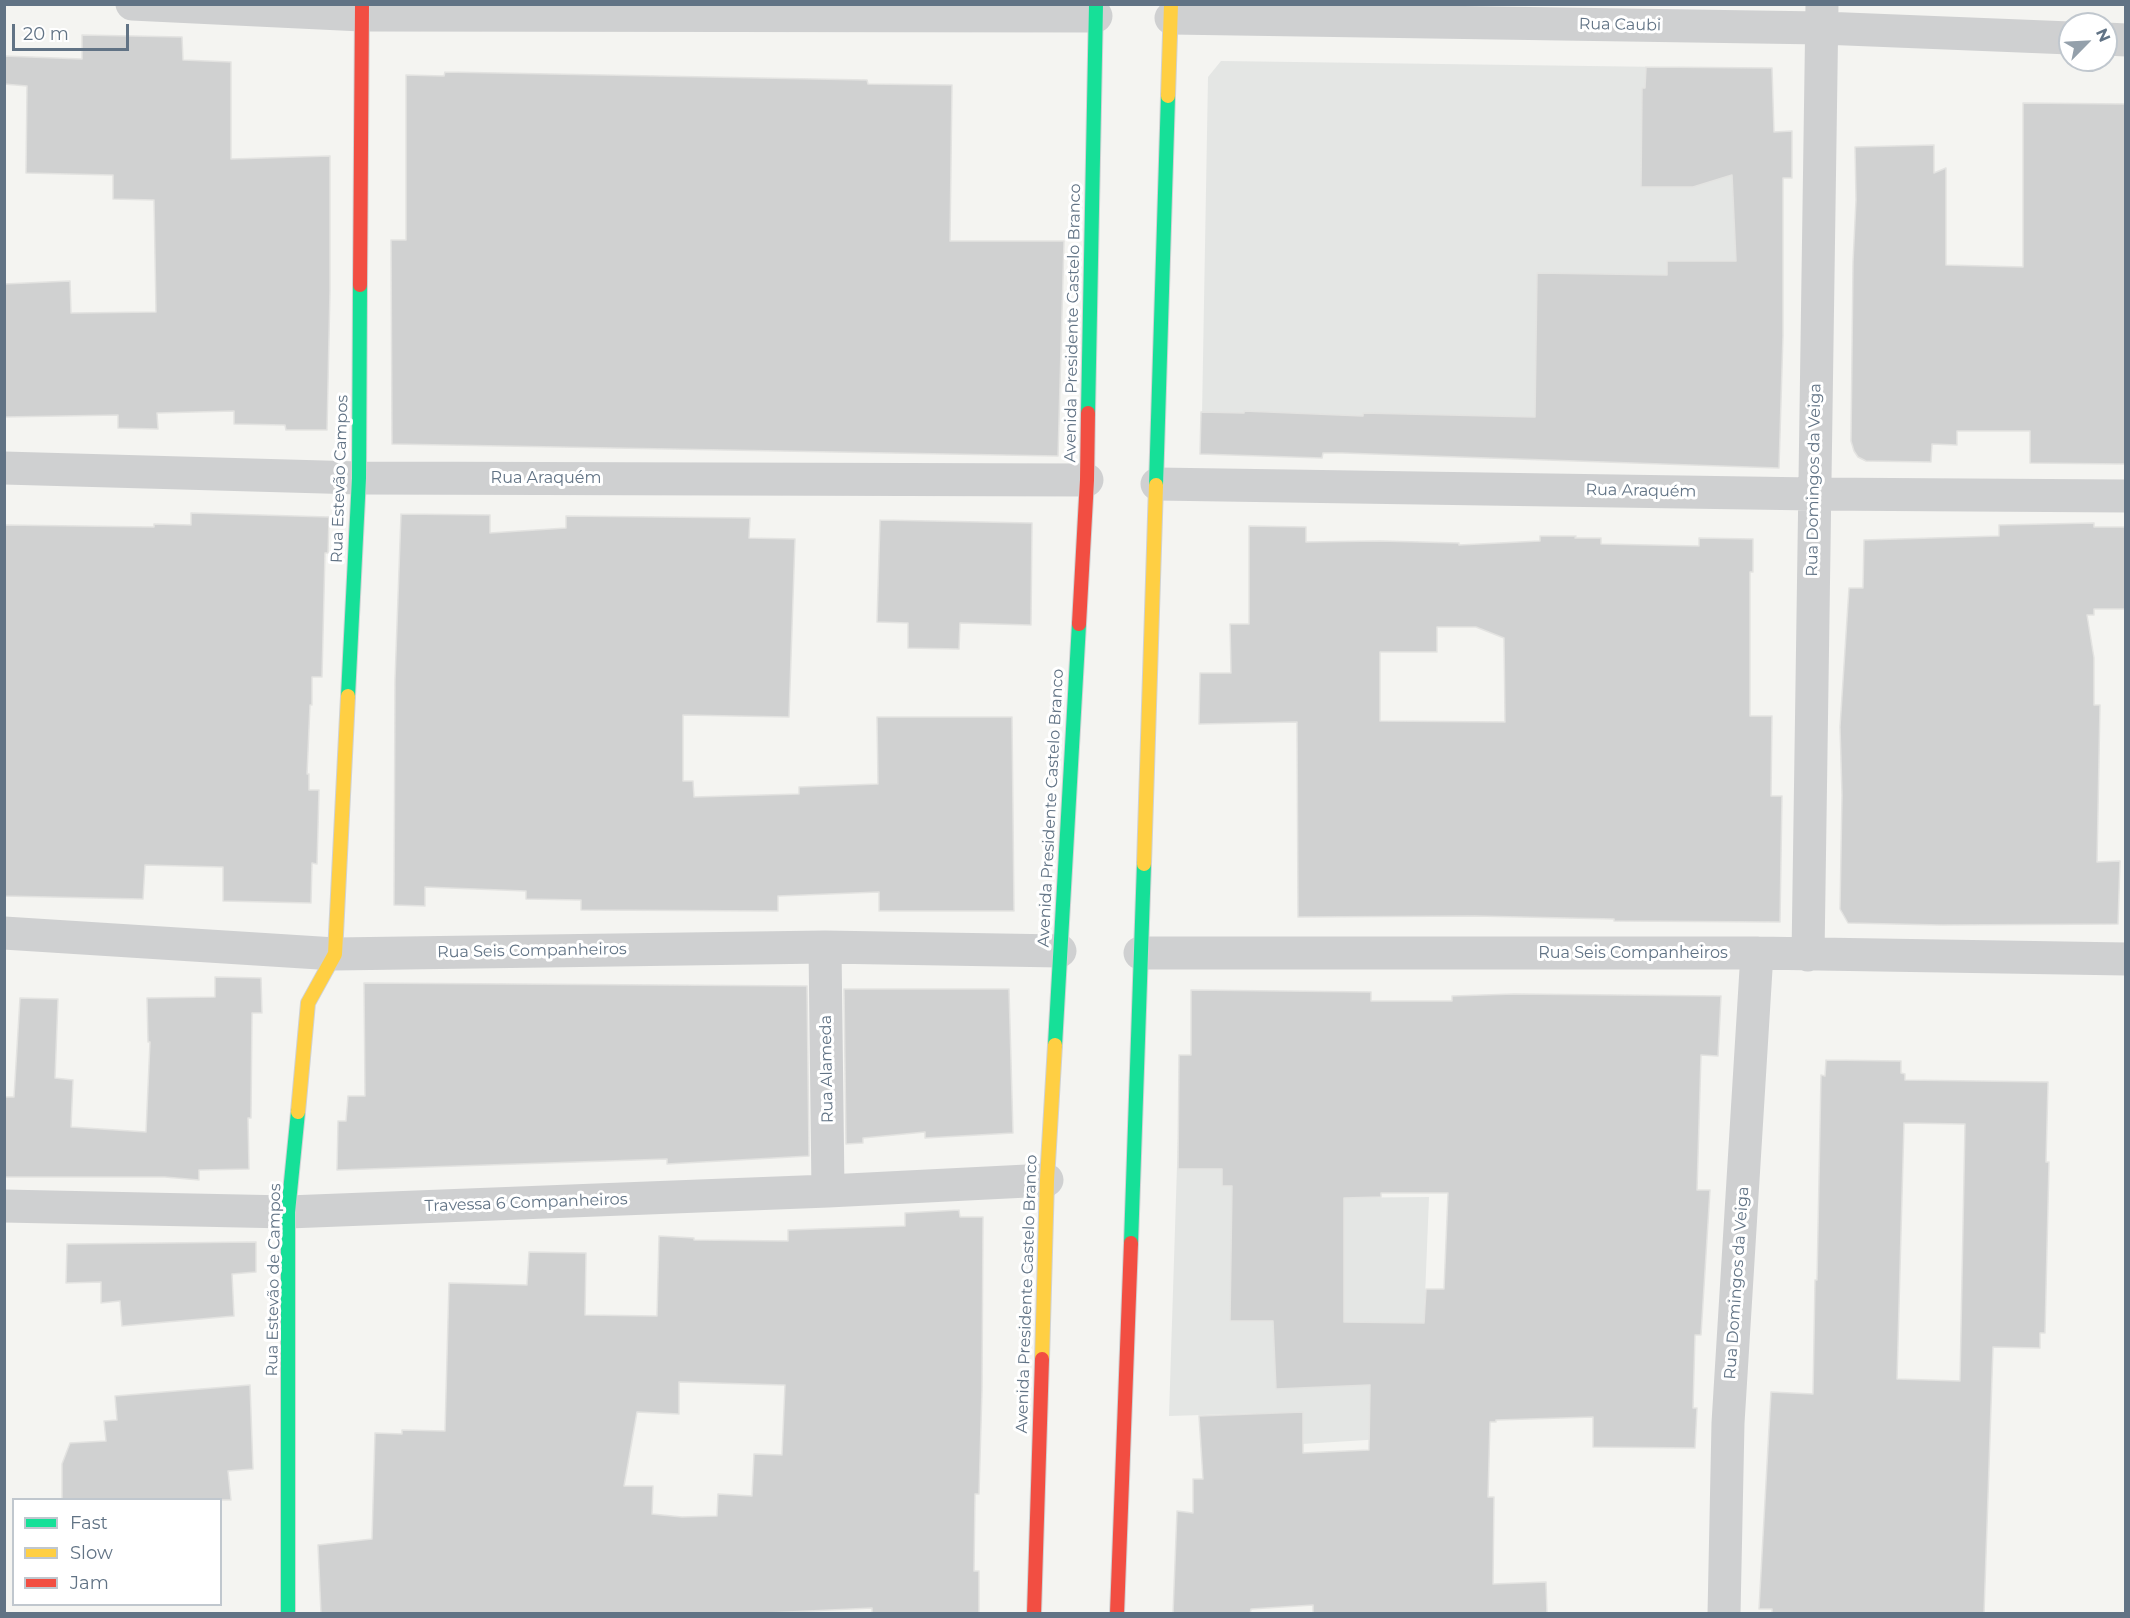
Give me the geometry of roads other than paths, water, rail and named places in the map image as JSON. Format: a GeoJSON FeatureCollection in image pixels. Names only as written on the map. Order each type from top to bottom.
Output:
{"type":"FeatureCollection","features":[{"type":"Feature","properties":{"kind":"main road","name":"Rua Estevão Campos"},"geometry":{"type":"LineString","coordinates":[[335,954],[359,478],[362,10]]}},
{"type":"Feature","properties":{"kind":"main road","name":"Avenida Presidente Castelo Branco"},"geometry":{"type":"LineString","coordinates":[[1034,1614],[1047,1179],[1087,480],[1096,10]]}},
{"type":"Feature","properties":{"kind":"main road"},"geometry":{"type":"LineString","coordinates":[[1117,1614],[1157,484],[1171,11]]}},
{"type":"Feature","properties":{"kind":"main road","name":"Rua Estevão de Campos"},"geometry":{"type":"LineString","coordinates":[[288,1614],[288,1212],[308,1003],[335,954]]}},
{"type":"Feature","properties":{"kind":"street"},"geometry":{"type":"LineString","coordinates":[[132,4],[362,10],[1096,10]]}},
{"type":"Feature","properties":{"kind":"street","name":"Rua Caubi"},"geometry":{"type":"LineString","coordinates":[[1171,11],[1822,16],[2058,37]]}},
{"type":"Feature","properties":{"kind":"street","name":"Rua Domingos da Veiga"},"geometry":{"type":"LineString","coordinates":[[1808,955],[1822,16]]}},
{"type":"Feature","properties":{"kind":"street","name":"Rua Araquém"},"geometry":{"type":"LineString","coordinates":[[4,468],[359,478],[1087,480]]}},
{"type":"Feature","properties":{"kind":"street","name":"Rua Araquém"},"geometry":{"type":"LineString","coordinates":[[1157,484],[1814,494],[2126,496]]}},
{"type":"Feature","properties":{"kind":"street","name":"Rua Seis Companheiros"},"geometry":{"type":"LineString","coordinates":[[4,933],[335,954],[825,947],[1060,951]]}},
{"type":"Feature","properties":{"kind":"street","name":"Rua Alameda"},"geometry":{"type":"LineString","coordinates":[[825,947],[828,1191]]}},
{"type":"Feature","properties":{"kind":"street","name":"Rua Seis Companheiros"},"geometry":{"type":"LineString","coordinates":[[1140,953],[1757,953],[2126,958]]}},
{"type":"Feature","properties":{"kind":"street","name":"Rua Domingos da Veiga"},"geometry":{"type":"LineString","coordinates":[[1724,1614],[1728,1423],[1757,953]]}},
{"type":"Feature","properties":{"kind":"street","name":"Travessa 6 Companheiros"},"geometry":{"type":"LineString","coordinates":[[4,1206],[288,1212],[828,1191],[1047,1179]]}}]}
